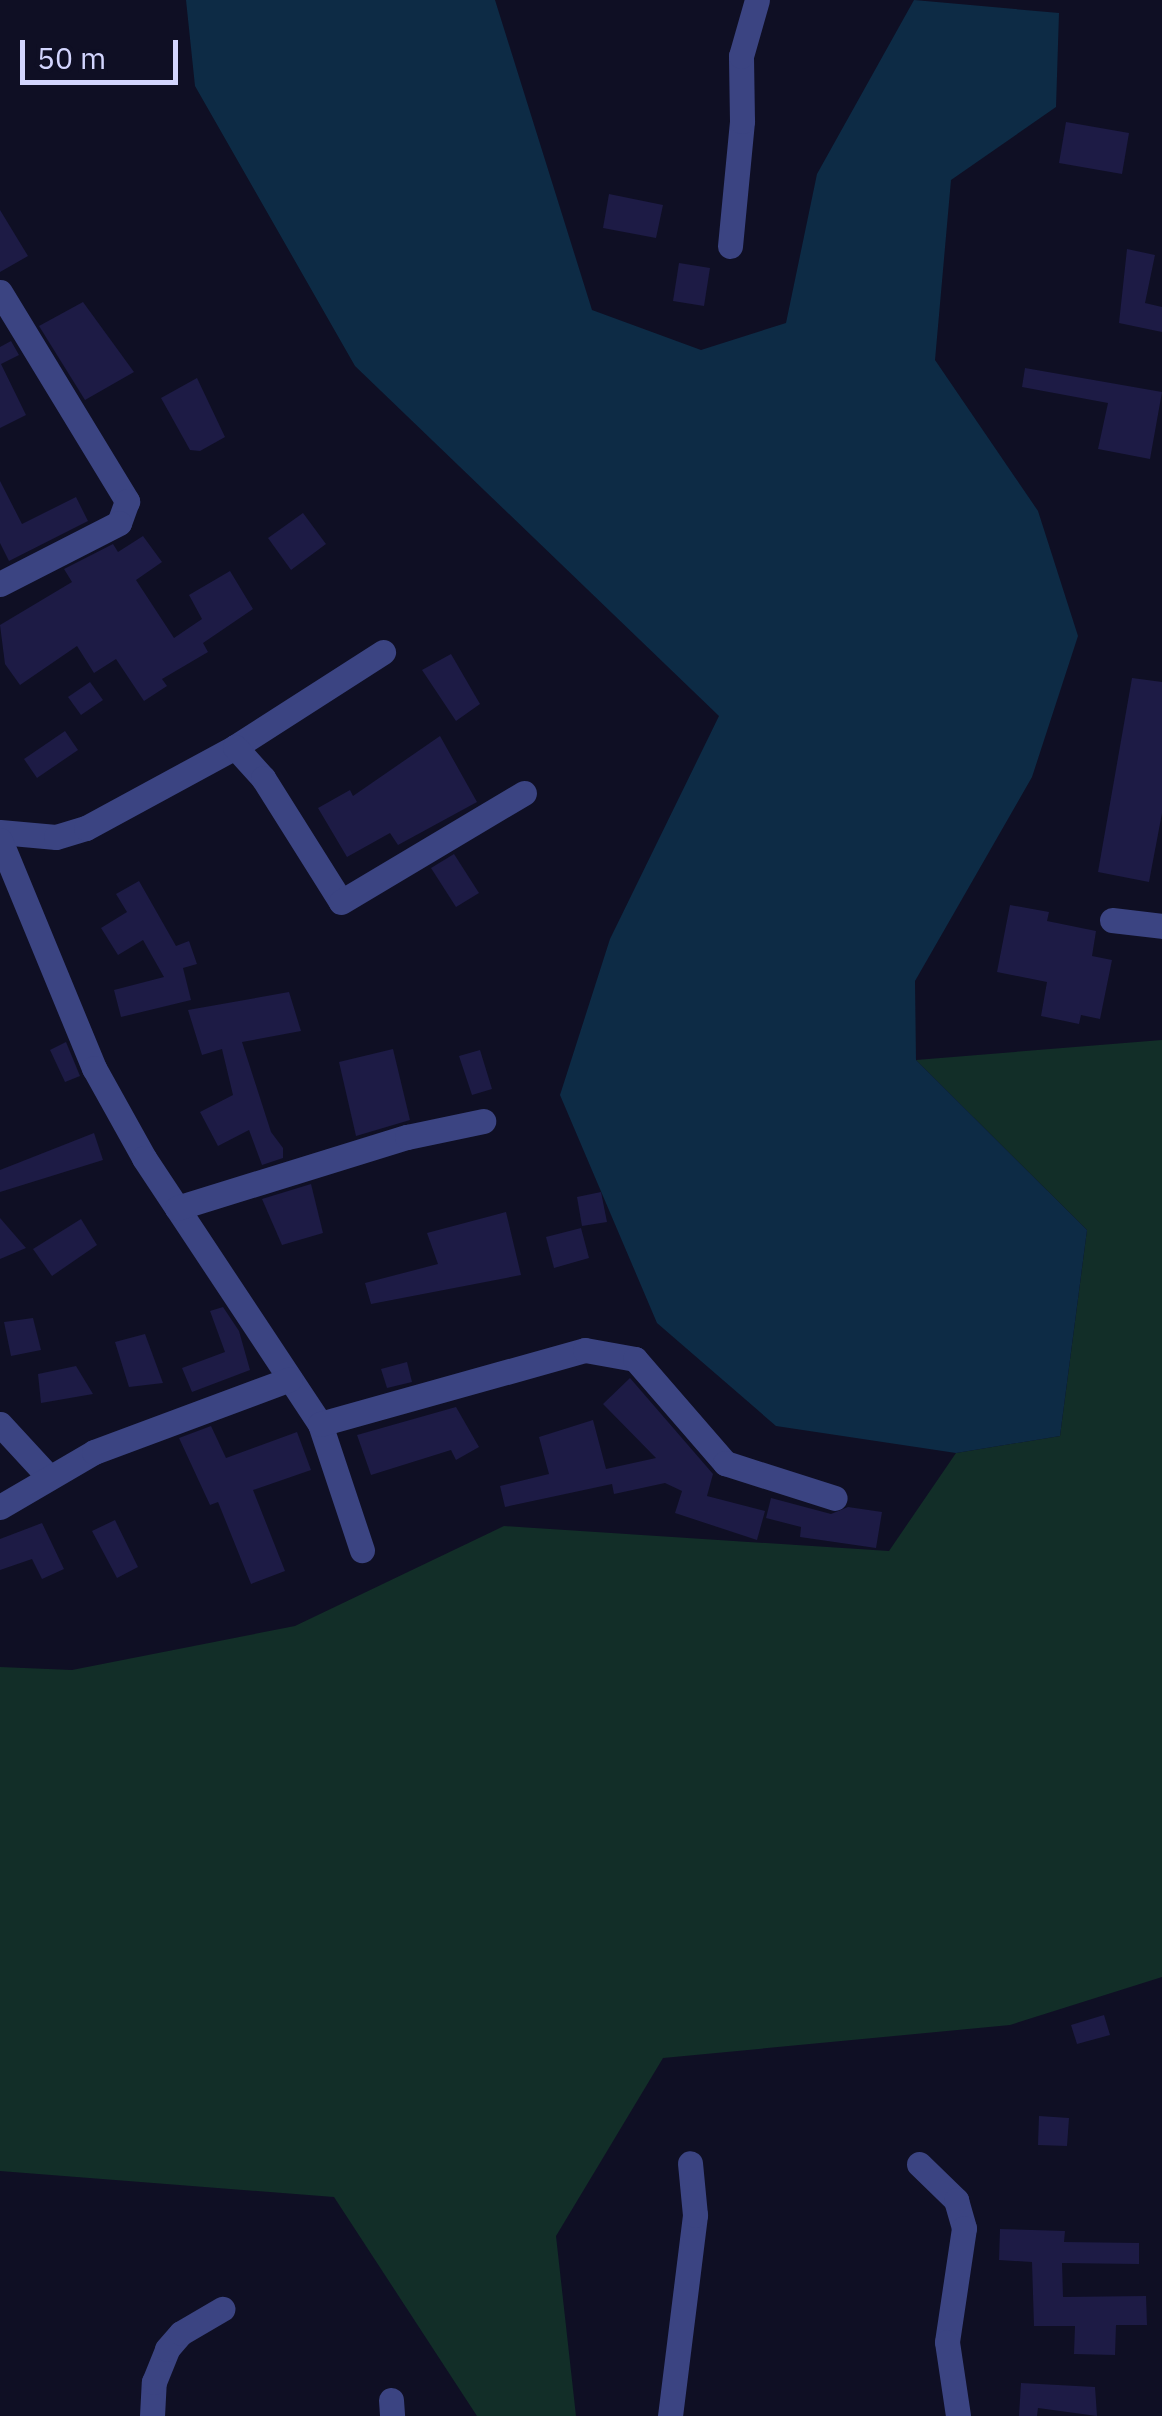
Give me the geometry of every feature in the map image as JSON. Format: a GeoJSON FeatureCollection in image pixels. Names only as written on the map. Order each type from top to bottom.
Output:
{"type":"FeatureCollection","features":[{"type":"Feature","properties":{"kind":"street"},"geometry":{"type":"LineString","coordinates":[[730,246],[742,121],[741,56],[757,0]]}},
{"type":"Feature","properties":{"kind":"street"},"geometry":{"type":"LineString","coordinates":[[0,292],[126,501],[119,523],[0,584]]}},
{"type":"Feature","properties":{"kind":"street"},"geometry":{"type":"LineString","coordinates":[[0,832],[56,838],[86,828],[236,747],[382,652]]}},
{"type":"Feature","properties":{"kind":"street"},"geometry":{"type":"LineString","coordinates":[[236,747],[264,778],[341,902],[524,792]]}},
{"type":"Feature","properties":{"kind":"street"},"geometry":{"type":"LineString","coordinates":[[0,840],[94,1068],[177,1208],[320,1424],[362,1550]]}},
{"type":"Feature","properties":{"kind":"street"},"geometry":{"type":"LineString","coordinates":[[1112,920],[1162,926]]}},
{"type":"Feature","properties":{"kind":"street"},"geometry":{"type":"LineString","coordinates":[[177,1208],[406,1137],[482,1122]]}},
{"type":"Feature","properties":{"kind":"street"},"geometry":{"type":"LineString","coordinates":[[320,1424],[586,1350],[636,1359],[725,1463],[836,1498]]}},
{"type":"Feature","properties":{"kind":"street"},"geometry":{"type":"LineString","coordinates":[[0,1507],[94,1452],[290,1379]]}},
{"type":"Feature","properties":{"kind":"street"},"geometry":{"type":"LineString","coordinates":[[0,1424],[48,1476]]}},
{"type":"Feature","properties":{"kind":"street"},"geometry":{"type":"LineString","coordinates":[[670,2416],[695,2216],[690,2163]]}},
{"type":"Feature","properties":{"kind":"street"},"geometry":{"type":"LineString","coordinates":[[918,2164],[961,2211],[947,2342],[958,2416]]}},
{"type":"Feature","properties":{"kind":"street"},"geometry":{"type":"LineString","coordinates":[[152,2416],[154,2382],[168,2349],[180,2332],[222,2308]]}},
{"type":"Feature","properties":{"kind":"green space"},"geometry":{"type":"Polygon","coordinates":[[[1162,1040],[1162,1977],[1010,2025],[663,2058],[556,2236],[576,2416],[477,2416],[334,2197],[0,2171],[0,1667],[72,1670],[295,1626],[504,1526],[889,1551],[956,1453],[1060,1436],[1087,1230],[916,1060],[1162,1040]]]}},
{"type":"Feature","properties":{"kind":"water"},"geometry":{"type":"Polygon","coordinates":[[[186,0],[495,0],[592,310],[701,350],[786,323],[817,174],[914,0],[1059,13],[1056,107],[951,180],[935,360],[1038,511],[1078,636],[1032,777],[915,981],[916,1060],[1087,1230],[1060,1436],[956,1453],[776,1426],[657,1323],[560,1095],[610,939],[719,716],[355,366],[195,86],[186,0]]]}},
{"type":"Feature","properties":{"kind":"building"},"geometry":{"type":"Polygon","coordinates":[[[1066,122],[1129,133],[1122,174],[1059,163],[1066,122]]]}},
{"type":"Feature","properties":{"kind":"building"},"geometry":{"type":"Polygon","coordinates":[[[609,194],[663,205],[656,238],[603,228],[609,194]]]}},
{"type":"Feature","properties":{"kind":"building"},"geometry":{"type":"Polygon","coordinates":[[[0,210],[28,256],[0,272],[0,210]]]}},
{"type":"Feature","properties":{"kind":"building"},"geometry":{"type":"Polygon","coordinates":[[[1127,249],[1155,255],[1145,303],[1162,307],[1162,332],[1119,323],[1127,249]]]}},
{"type":"Feature","properties":{"kind":"building"},"geometry":{"type":"Polygon","coordinates":[[[679,263],[710,268],[704,306],[673,301],[679,263]]]}},
{"type":"Feature","properties":{"kind":"building"},"geometry":{"type":"Polygon","coordinates":[[[83,302],[134,372],[85,400],[39,326],[83,302]]]}},
{"type":"Feature","properties":{"kind":"building"},"geometry":{"type":"Polygon","coordinates":[[[11,341],[19,355],[1,364],[26,415],[0,428],[0,347],[11,341]]]}},
{"type":"Feature","properties":{"kind":"building"},"geometry":{"type":"Polygon","coordinates":[[[1025,368],[1162,392],[1150,459],[1098,449],[1108,403],[1022,387],[1025,368]]]}},
{"type":"Feature","properties":{"kind":"building"},"geometry":{"type":"Polygon","coordinates":[[[197,378],[225,437],[200,451],[190,450],[161,398],[197,378]]]}},
{"type":"Feature","properties":{"kind":"building"},"geometry":{"type":"Polygon","coordinates":[[[0,481],[22,524],[76,497],[88,521],[9,561],[0,543],[0,481]]]}},
{"type":"Feature","properties":{"kind":"building"},"geometry":{"type":"Polygon","coordinates":[[[303,513],[326,544],[291,570],[268,538],[303,513]]]}},
{"type":"Feature","properties":{"kind":"building"},"geometry":{"type":"Polygon","coordinates":[[[143,536],[162,562],[136,580],[174,638],[202,619],[189,595],[230,571],[253,609],[203,643],[208,652],[162,679],[167,686],[144,701],[116,659],[94,673],[77,646],[20,685],[5,664],[0,625],[72,582],[64,569],[113,544],[118,552],[143,536]]]}},
{"type":"Feature","properties":{"kind":"building"},"geometry":{"type":"Polygon","coordinates":[[[451,654],[480,704],[456,721],[422,670],[451,654]]]}},
{"type":"Feature","properties":{"kind":"building"},"geometry":{"type":"Polygon","coordinates":[[[1132,678],[1162,682],[1162,813],[1149,882],[1098,872],[1132,678]]]}},
{"type":"Feature","properties":{"kind":"building"},"geometry":{"type":"Polygon","coordinates":[[[90,682],[103,700],[81,715],[68,697],[90,682]]]}},
{"type":"Feature","properties":{"kind":"building"},"geometry":{"type":"Polygon","coordinates":[[[65,731],[78,750],[37,778],[24,759],[65,731]]]}},
{"type":"Feature","properties":{"kind":"building"},"geometry":{"type":"Polygon","coordinates":[[[440,736],[477,802],[398,845],[390,833],[347,857],[318,808],[350,790],[353,796],[440,736]]]}},
{"type":"Feature","properties":{"kind":"building"},"geometry":{"type":"Polygon","coordinates":[[[454,854],[479,893],[456,907],[431,868],[454,854]]]}},
{"type":"Feature","properties":{"kind":"building"},"geometry":{"type":"Polygon","coordinates":[[[139,881],[176,946],[189,941],[197,964],[183,968],[191,1000],[121,1017],[114,990],[164,977],[143,940],[118,955],[101,928],[127,912],[116,894],[139,881]]]}},
{"type":"Feature","properties":{"kind":"building"},"geometry":{"type":"Polygon","coordinates":[[[1010,905],[1049,912],[1047,921],[1096,931],[1092,956],[1112,960],[1100,1019],[1081,1015],[1079,1024],[1041,1016],[1047,982],[997,972],[1010,905]]]}},
{"type":"Feature","properties":{"kind":"building"},"geometry":{"type":"Polygon","coordinates":[[[289,992],[301,1031],[242,1042],[271,1132],[283,1148],[283,1158],[262,1165],[249,1130],[218,1146],[200,1112],[233,1095],[222,1049],[202,1055],[188,1010],[289,992]]]}},
{"type":"Feature","properties":{"kind":"building"},"geometry":{"type":"Polygon","coordinates":[[[66,1042],[80,1076],[65,1082],[50,1050],[66,1042]]]}},
{"type":"Feature","properties":{"kind":"building"},"geometry":{"type":"Polygon","coordinates":[[[393,1049],[410,1120],[356,1136],[339,1062],[393,1049]]]}},
{"type":"Feature","properties":{"kind":"building"},"geometry":{"type":"Polygon","coordinates":[[[480,1050],[492,1089],[472,1095],[459,1056],[480,1050]]]}},
{"type":"Feature","properties":{"kind":"building"},"geometry":{"type":"Polygon","coordinates":[[[94,1133],[103,1160],[0,1192],[0,1170],[94,1133]]]}},
{"type":"Feature","properties":{"kind":"building"},"geometry":{"type":"Polygon","coordinates":[[[311,1184],[323,1233],[282,1245],[262,1199],[311,1184]]]}},
{"type":"Feature","properties":{"kind":"building"},"geometry":{"type":"Polygon","coordinates":[[[601,1192],[607,1222],[582,1226],[577,1197],[601,1192]]]}},
{"type":"Feature","properties":{"kind":"building"},"geometry":{"type":"Polygon","coordinates":[[[506,1212],[521,1275],[371,1304],[365,1283],[438,1264],[427,1233],[506,1212]]]}},
{"type":"Feature","properties":{"kind":"building"},"geometry":{"type":"Polygon","coordinates":[[[0,1218],[26,1248],[0,1259],[0,1218]]]}},
{"type":"Feature","properties":{"kind":"building"},"geometry":{"type":"Polygon","coordinates":[[[81,1219],[97,1245],[52,1276],[33,1249],[81,1219]]]}},
{"type":"Feature","properties":{"kind":"building"},"geometry":{"type":"Polygon","coordinates":[[[581,1228],[589,1258],[554,1268],[546,1237],[581,1228]]]}},
{"type":"Feature","properties":{"kind":"building"},"geometry":{"type":"Polygon","coordinates":[[[223,1307],[239,1331],[250,1370],[192,1392],[182,1368],[225,1352],[210,1311],[223,1307]]]}},
{"type":"Feature","properties":{"kind":"building"},"geometry":{"type":"Polygon","coordinates":[[[33,1318],[41,1350],[11,1356],[4,1322],[33,1318]]]}},
{"type":"Feature","properties":{"kind":"building"},"geometry":{"type":"Polygon","coordinates":[[[145,1334],[163,1383],[129,1387],[115,1342],[145,1334]]]}},
{"type":"Feature","properties":{"kind":"building"},"geometry":{"type":"Polygon","coordinates":[[[407,1362],[412,1382],[387,1388],[381,1369],[407,1362]]]}},
{"type":"Feature","properties":{"kind":"building"},"geometry":{"type":"Polygon","coordinates":[[[76,1366],[93,1394],[41,1403],[38,1374],[76,1366]]]}},
{"type":"Feature","properties":{"kind":"building"},"geometry":{"type":"Polygon","coordinates":[[[630,1378],[713,1474],[707,1496],[765,1511],[757,1540],[675,1513],[682,1491],[665,1483],[614,1494],[612,1484],[505,1507],[500,1486],[549,1474],[539,1437],[593,1420],[606,1469],[656,1458],[603,1404],[630,1378]]]}},
{"type":"Feature","properties":{"kind":"building"},"geometry":{"type":"Polygon","coordinates":[[[456,1407],[479,1447],[456,1460],[451,1450],[371,1475],[357,1435],[456,1407]]]}},
{"type":"Feature","properties":{"kind":"building"},"geometry":{"type":"Polygon","coordinates":[[[211,1426],[226,1458],[297,1432],[311,1470],[253,1490],[285,1571],[251,1584],[218,1502],[210,1505],[179,1438],[211,1426]]]}},
{"type":"Feature","properties":{"kind":"building"},"geometry":{"type":"Polygon","coordinates":[[[771,1498],[831,1514],[848,1507],[882,1512],[876,1548],[800,1537],[801,1527],[766,1518],[771,1498]]]}},
{"type":"Feature","properties":{"kind":"building"},"geometry":{"type":"Polygon","coordinates":[[[115,1520],[138,1567],[117,1578],[92,1531],[115,1520]]]}},
{"type":"Feature","properties":{"kind":"building"},"geometry":{"type":"Polygon","coordinates":[[[42,1523],[64,1569],[42,1579],[32,1559],[0,1570],[0,1539],[42,1523]]]}},
{"type":"Feature","properties":{"kind":"building"},"geometry":{"type":"Polygon","coordinates":[[[1104,2015],[1110,2035],[1077,2044],[1071,2025],[1104,2015]]]}},
{"type":"Feature","properties":{"kind":"building"},"geometry":{"type":"Polygon","coordinates":[[[1039,2116],[1069,2118],[1067,2146],[1038,2145],[1039,2116]]]}},
{"type":"Feature","properties":{"kind":"building"},"geometry":{"type":"Polygon","coordinates":[[[1000,2229],[1065,2231],[1064,2242],[1139,2243],[1139,2264],[1062,2263],[1063,2297],[1146,2296],[1147,2325],[1116,2325],[1115,2355],[1074,2354],[1075,2326],[1034,2326],[1032,2262],[999,2260],[1000,2229]]]}},
{"type":"Feature","properties":{"kind":"building"},"geometry":{"type":"Polygon","coordinates":[[[1021,2383],[1095,2387],[1097,2416],[1038,2408],[1037,2416],[1019,2416],[1021,2383]]]}}]}
